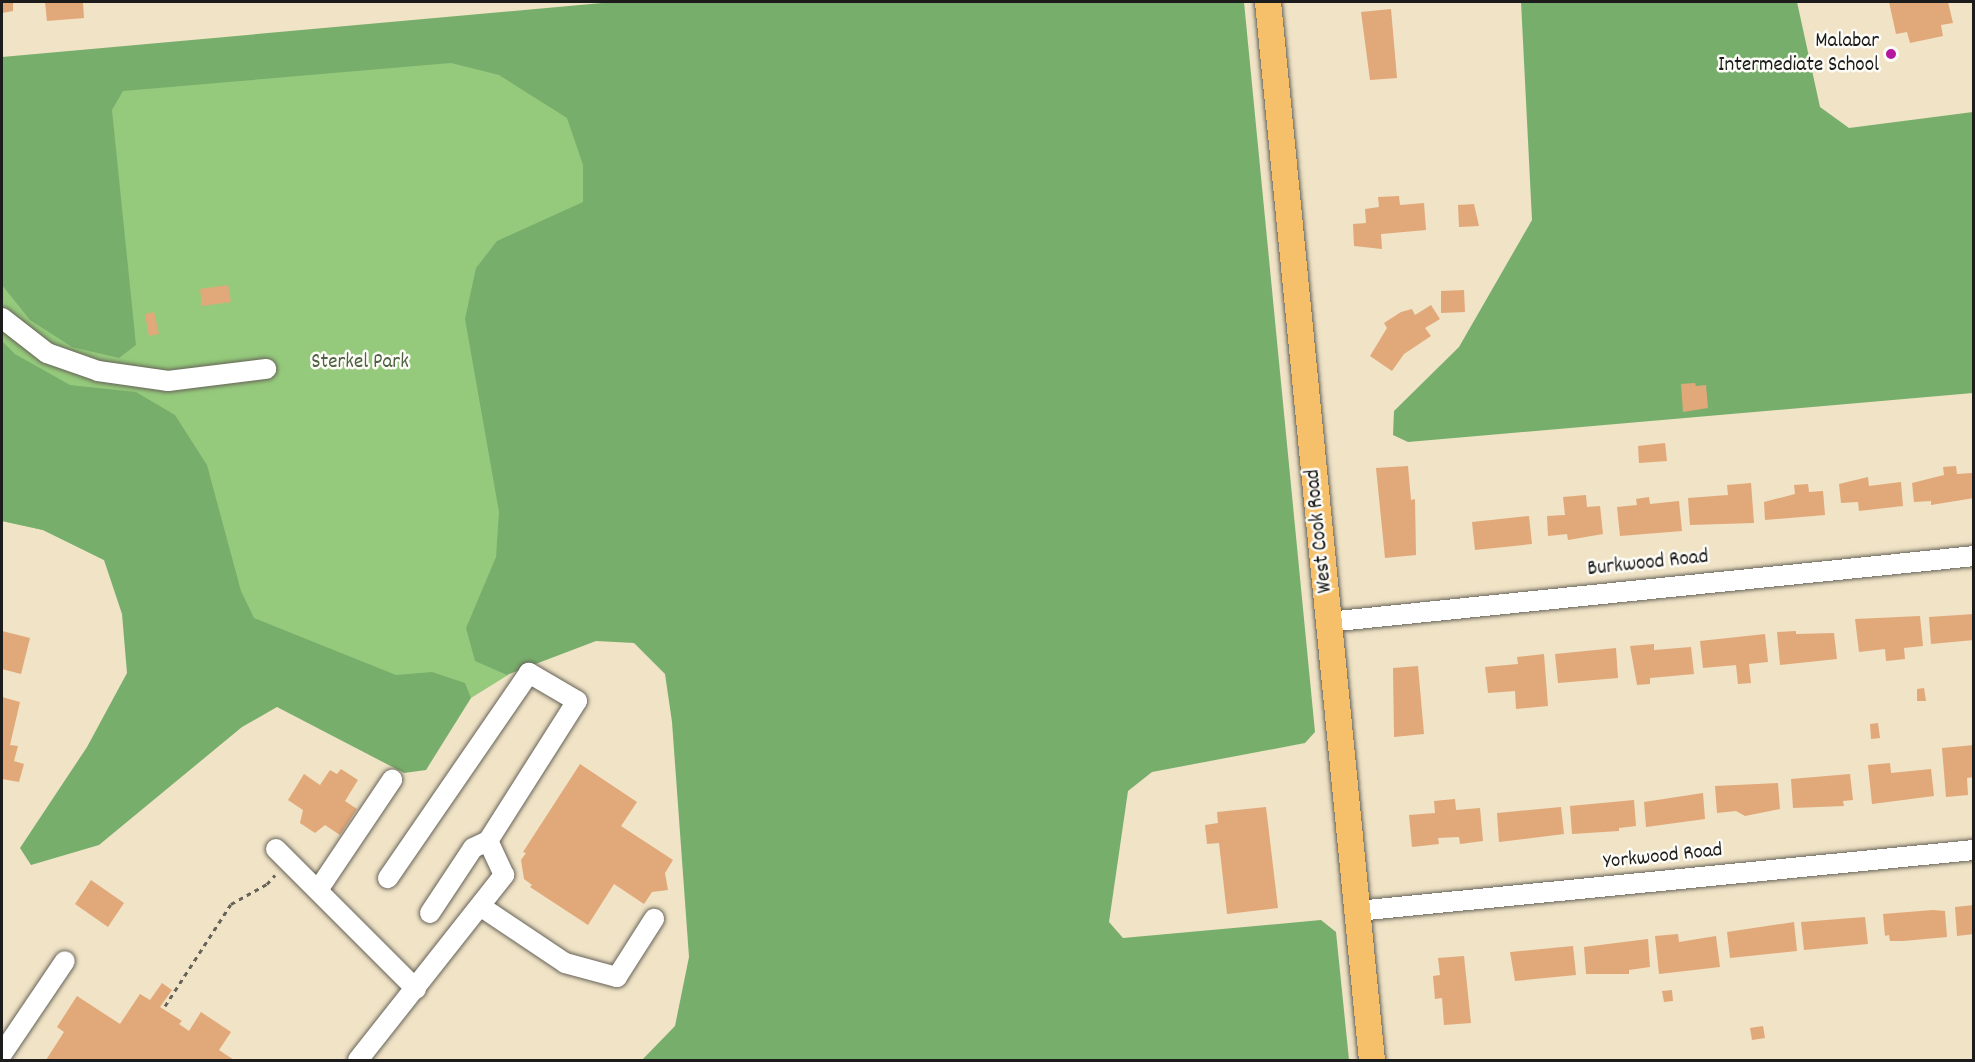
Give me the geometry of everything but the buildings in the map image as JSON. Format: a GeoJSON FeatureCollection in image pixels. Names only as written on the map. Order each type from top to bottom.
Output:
{"type":"FeatureCollection","features":[{"type":"Feature","properties":{"kind":"main road","name":"West Cook Road"},"geometry":{"type":"LineString","coordinates":[[1268,2],[1372,1060]]}},
{"type":"Feature","properties":{"kind":"street"},"geometry":{"type":"LineString","coordinates":[[2,318],[47,352],[98,371],[168,381],[266,369]]}},
{"type":"Feature","properties":{"kind":"street","name":"Burkwood Road"},"geometry":{"type":"LineString","coordinates":[[1328,622],[1974,556]]}},
{"type":"Feature","properties":{"kind":"street"},"geometry":{"type":"LineString","coordinates":[[388,878],[529,673],[577,701],[488,841],[473,848],[430,913]]}},
{"type":"Feature","properties":{"kind":"street"},"geometry":{"type":"LineString","coordinates":[[318,890],[392,780]]}},
{"type":"Feature","properties":{"kind":"street"},"geometry":{"type":"LineString","coordinates":[[358,1060],[504,875],[488,841]]}},
{"type":"Feature","properties":{"kind":"street","name":"Yorkwood Road"},"geometry":{"type":"LineString","coordinates":[[1358,911],[1974,850]]}},
{"type":"Feature","properties":{"kind":"street"},"geometry":{"type":"LineString","coordinates":[[282,854],[416,989]]}},
{"type":"Feature","properties":{"kind":"street"},"geometry":{"type":"LineString","coordinates":[[480,906],[565,963],[617,977],[654,919]]}},
{"type":"Feature","properties":{"kind":"street"},"geometry":{"type":"LineString","coordinates":[[2,1054],[65,962]]}},
{"type":"Feature","properties":{"kind":"path"},"geometry":{"type":"LineString","coordinates":[[165,1006],[231,904],[267,884],[282,854]]}},
{"type":"Feature","properties":{"kind":"green space"},"geometry":{"type":"Polygon","coordinates":[[[613,2],[1244,2],[1315,732],[1305,743],[1152,772],[1128,791],[1109,922],[1123,938],[1321,920],[1336,932],[1349,1060],[642,1060],[675,1026],[689,957],[672,722],[665,674],[634,643],[596,641],[507,675],[475,661],[466,628],[496,557],[499,512],[465,319],[476,268],[497,241],[583,202],[583,165],[567,118],[499,75],[451,63],[123,91],[112,110],[136,345],[119,358],[72,347],[30,320],[2,285],[2,57],[613,2]]]}},
{"type":"Feature","properties":{"kind":"green space"},"geometry":{"type":"Polygon","coordinates":[[[1521,2],[1797,2],[1820,107],[1849,128],[1973,112],[1973,393],[1408,442],[1393,435],[1394,411],[1459,347],[1532,220],[1521,2]]]}},
{"type":"Feature","properties":{"kind":"green space","name":"Sterkel Park"},"geometry":{"type":"Polygon","coordinates":[[[639,29],[508,675],[471,698],[286,682],[104,560],[43,530],[2,521],[2,89],[639,29]]]}},
{"type":"Feature","properties":{"kind":"green space"},"geometry":{"type":"Polygon","coordinates":[[[2,341],[15,354],[70,385],[136,392],[175,415],[207,465],[241,591],[254,618],[396,675],[432,672],[465,683],[471,698],[426,770],[404,773],[277,707],[242,727],[99,845],[31,865],[20,848],[87,747],[127,673],[122,614],[104,560],[43,530],[2,521],[2,341]]]}},
{"type":"Feature","properties":{"kind":"place","name":"Malabar Intermediate School"},"geometry":{"type":"Point","coordinates":[1891,54]}}]}
